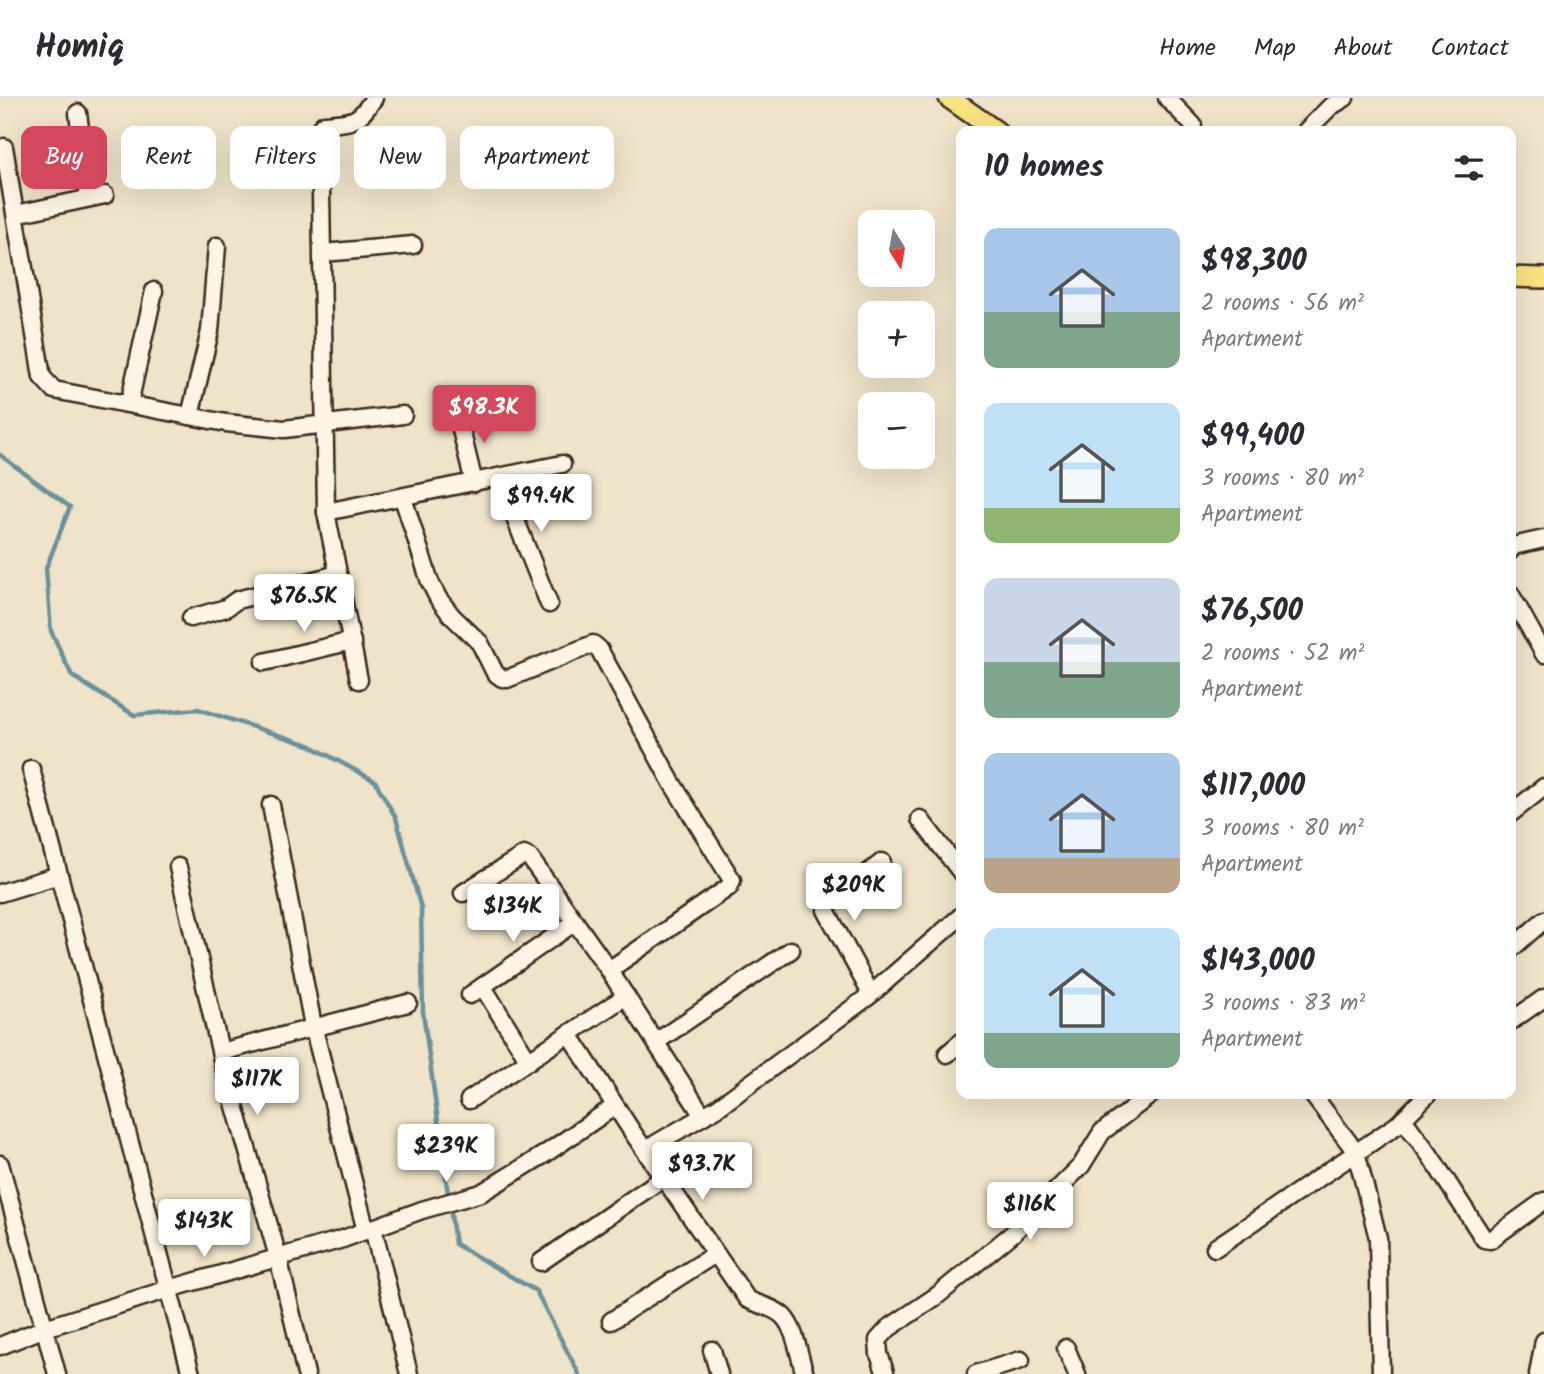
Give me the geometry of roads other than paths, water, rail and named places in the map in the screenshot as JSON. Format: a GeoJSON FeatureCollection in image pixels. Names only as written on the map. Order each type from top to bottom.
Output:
{"type":"FeatureCollection","features":[{"type":"Feature","properties":{"kind":"main road"},"geometry":{"type":"LineString","coordinates":[[949,98],[989,126]]}},
{"type":"Feature","properties":{"kind":"main road"},"geometry":{"type":"LineString","coordinates":[[1516,277],[1544,278]]}},
{"type":"Feature","properties":{"kind":"street"},"geometry":{"type":"LineString","coordinates":[[359,680],[326,512],[320,128],[324,124],[353,122],[362,116],[374,98]]}},
{"type":"Feature","properties":{"kind":"street"},"geometry":{"type":"LineString","coordinates":[[1167,98],[1193,125]]}},
{"type":"Feature","properties":{"kind":"street"},"geometry":{"type":"LineString","coordinates":[[1311,126],[1330,107],[1345,98]]}},
{"type":"Feature","properties":{"kind":"street"},"geometry":{"type":"LineString","coordinates":[[16,214],[97,196],[78,113]]}},
{"type":"Feature","properties":{"kind":"street"},"geometry":{"type":"LineString","coordinates":[[4,147],[42,377],[54,390],[226,423],[284,429],[403,415]]}},
{"type":"Feature","properties":{"kind":"street"},"geometry":{"type":"LineString","coordinates":[[323,253],[413,245]]}},
{"type":"Feature","properties":{"kind":"street"},"geometry":{"type":"LineString","coordinates":[[190,416],[210,331],[217,246]]}},
{"type":"Feature","properties":{"kind":"street"},"geometry":{"type":"LineString","coordinates":[[129,404],[155,292]]}},
{"type":"Feature","properties":{"kind":"street"},"geometry":{"type":"LineString","coordinates":[[458,417],[474,483]]}},
{"type":"Feature","properties":{"kind":"street"},"geometry":{"type":"LineString","coordinates":[[326,512],[562,464]]}},
{"type":"Feature","properties":{"kind":"street"},"geometry":{"type":"LineString","coordinates":[[499,478],[549,604]]}},
{"type":"Feature","properties":{"kind":"street"},"geometry":{"type":"LineString","coordinates":[[403,498],[430,582],[438,598],[480,643],[495,673],[506,678],[593,645],[599,649],[672,783],[732,880],[729,887],[609,970]]}},
{"type":"Feature","properties":{"kind":"street"},"geometry":{"type":"LineString","coordinates":[[1516,545],[1544,539]]}},
{"type":"Feature","properties":{"kind":"street"},"geometry":{"type":"LineString","coordinates":[[191,618],[226,608],[237,600],[338,574]]}},
{"type":"Feature","properties":{"kind":"street"},"geometry":{"type":"LineString","coordinates":[[1516,604],[1544,654]]}},
{"type":"Feature","properties":{"kind":"street"},"geometry":{"type":"LineString","coordinates":[[264,662],[352,641]]}},
{"type":"Feature","properties":{"kind":"street"},"geometry":{"type":"LineString","coordinates":[[31,769],[191,1374]]}},
{"type":"Feature","properties":{"kind":"street"},"geometry":{"type":"LineString","coordinates":[[1516,809],[1544,786]]}},
{"type":"Feature","properties":{"kind":"street"},"geometry":{"type":"LineString","coordinates":[[271,805],[313,1026],[409,1374]]}},
{"type":"Feature","properties":{"kind":"street"},"geometry":{"type":"LineString","coordinates":[[920,819],[956,866]]}},
{"type":"Feature","properties":{"kind":"street"},"geometry":{"type":"LineString","coordinates":[[463,893],[524,855],[530,858],[609,970],[704,1116]]}},
{"type":"Feature","properties":{"kind":"street"},"geometry":{"type":"LineString","coordinates":[[872,994],[826,910],[828,905],[882,862]]}},
{"type":"Feature","properties":{"kind":"street"},"geometry":{"type":"LineString","coordinates":[[178,867],[221,1052],[278,1257],[306,1374]]}},
{"type":"Feature","properties":{"kind":"street"},"geometry":{"type":"LineString","coordinates":[[0,893],[59,875]]}},
{"type":"Feature","properties":{"kind":"street"},"geometry":{"type":"LineString","coordinates":[[645,1150],[704,1116],[872,994],[956,920]]}},
{"type":"Feature","properties":{"kind":"street"},"geometry":{"type":"LineString","coordinates":[[529,1060],[477,991],[575,922]]}},
{"type":"Feature","properties":{"kind":"street"},"geometry":{"type":"LineString","coordinates":[[1516,945],[1543,925]]}},
{"type":"Feature","properties":{"kind":"street"},"geometry":{"type":"LineString","coordinates":[[656,1042],[792,950]]}},
{"type":"Feature","properties":{"kind":"street"},"geometry":{"type":"LineString","coordinates":[[469,1100],[626,996]]}},
{"type":"Feature","properties":{"kind":"street"},"geometry":{"type":"LineString","coordinates":[[1516,1018],[1544,998]]}},
{"type":"Feature","properties":{"kind":"street"},"geometry":{"type":"LineString","coordinates":[[221,1052],[408,1003]]}},
{"type":"Feature","properties":{"kind":"street"},"geometry":{"type":"LineString","coordinates":[[569,1034],[663,1178],[747,1299],[784,1317],[805,1374]]}},
{"type":"Feature","properties":{"kind":"street"},"geometry":{"type":"LineString","coordinates":[[947,1054],[956,1046]]}},
{"type":"Feature","properties":{"kind":"street"},"geometry":{"type":"LineString","coordinates":[[884,1373],[878,1340],[889,1328],[938,1295],[1012,1234],[1081,1166],[1102,1132],[1145,1099]]}},
{"type":"Feature","properties":{"kind":"street"},"geometry":{"type":"LineString","coordinates":[[1316,1099],[1356,1152],[1378,1238],[1381,1374]]}},
{"type":"Feature","properties":{"kind":"street"},"geometry":{"type":"LineString","coordinates":[[1215,1248],[1397,1125],[1423,1099]]}},
{"type":"Feature","properties":{"kind":"street"},"geometry":{"type":"LineString","coordinates":[[0,1346],[45,1328],[481,1193],[545,1154],[615,1106]]}},
{"type":"Feature","properties":{"kind":"street"},"geometry":{"type":"LineString","coordinates":[[1403,1119],[1484,1239],[1490,1240],[1544,1201]]}},
{"type":"Feature","properties":{"kind":"street"},"geometry":{"type":"LineString","coordinates":[[0,1164],[57,1374]]}},
{"type":"Feature","properties":{"kind":"street"},"geometry":{"type":"LineString","coordinates":[[541,1262],[663,1178]]}},
{"type":"Feature","properties":{"kind":"street"},"geometry":{"type":"LineString","coordinates":[[611,1321],[715,1254]]}},
{"type":"Feature","properties":{"kind":"street"},"geometry":{"type":"LineString","coordinates":[[1538,1374],[1544,1341]]}},
{"type":"Feature","properties":{"kind":"street"},"geometry":{"type":"LineString","coordinates":[[1066,1348],[1077,1374]]}},
{"type":"Feature","properties":{"kind":"street"},"geometry":{"type":"LineString","coordinates":[[712,1350],[719,1374]]}},
{"type":"Feature","properties":{"kind":"street"},"geometry":{"type":"LineString","coordinates":[[976,1374],[1021,1360]]}},
{"type":"Feature","properties":{"kind":"waterway"},"geometry":{"type":"LineString","coordinates":[[0,455],[70,507],[46,568],[51,631],[72,676],[134,715],[198,709],[309,745],[375,781],[396,818],[421,908],[423,1012],[455,1244],[536,1291],[579,1374]]}}]}
